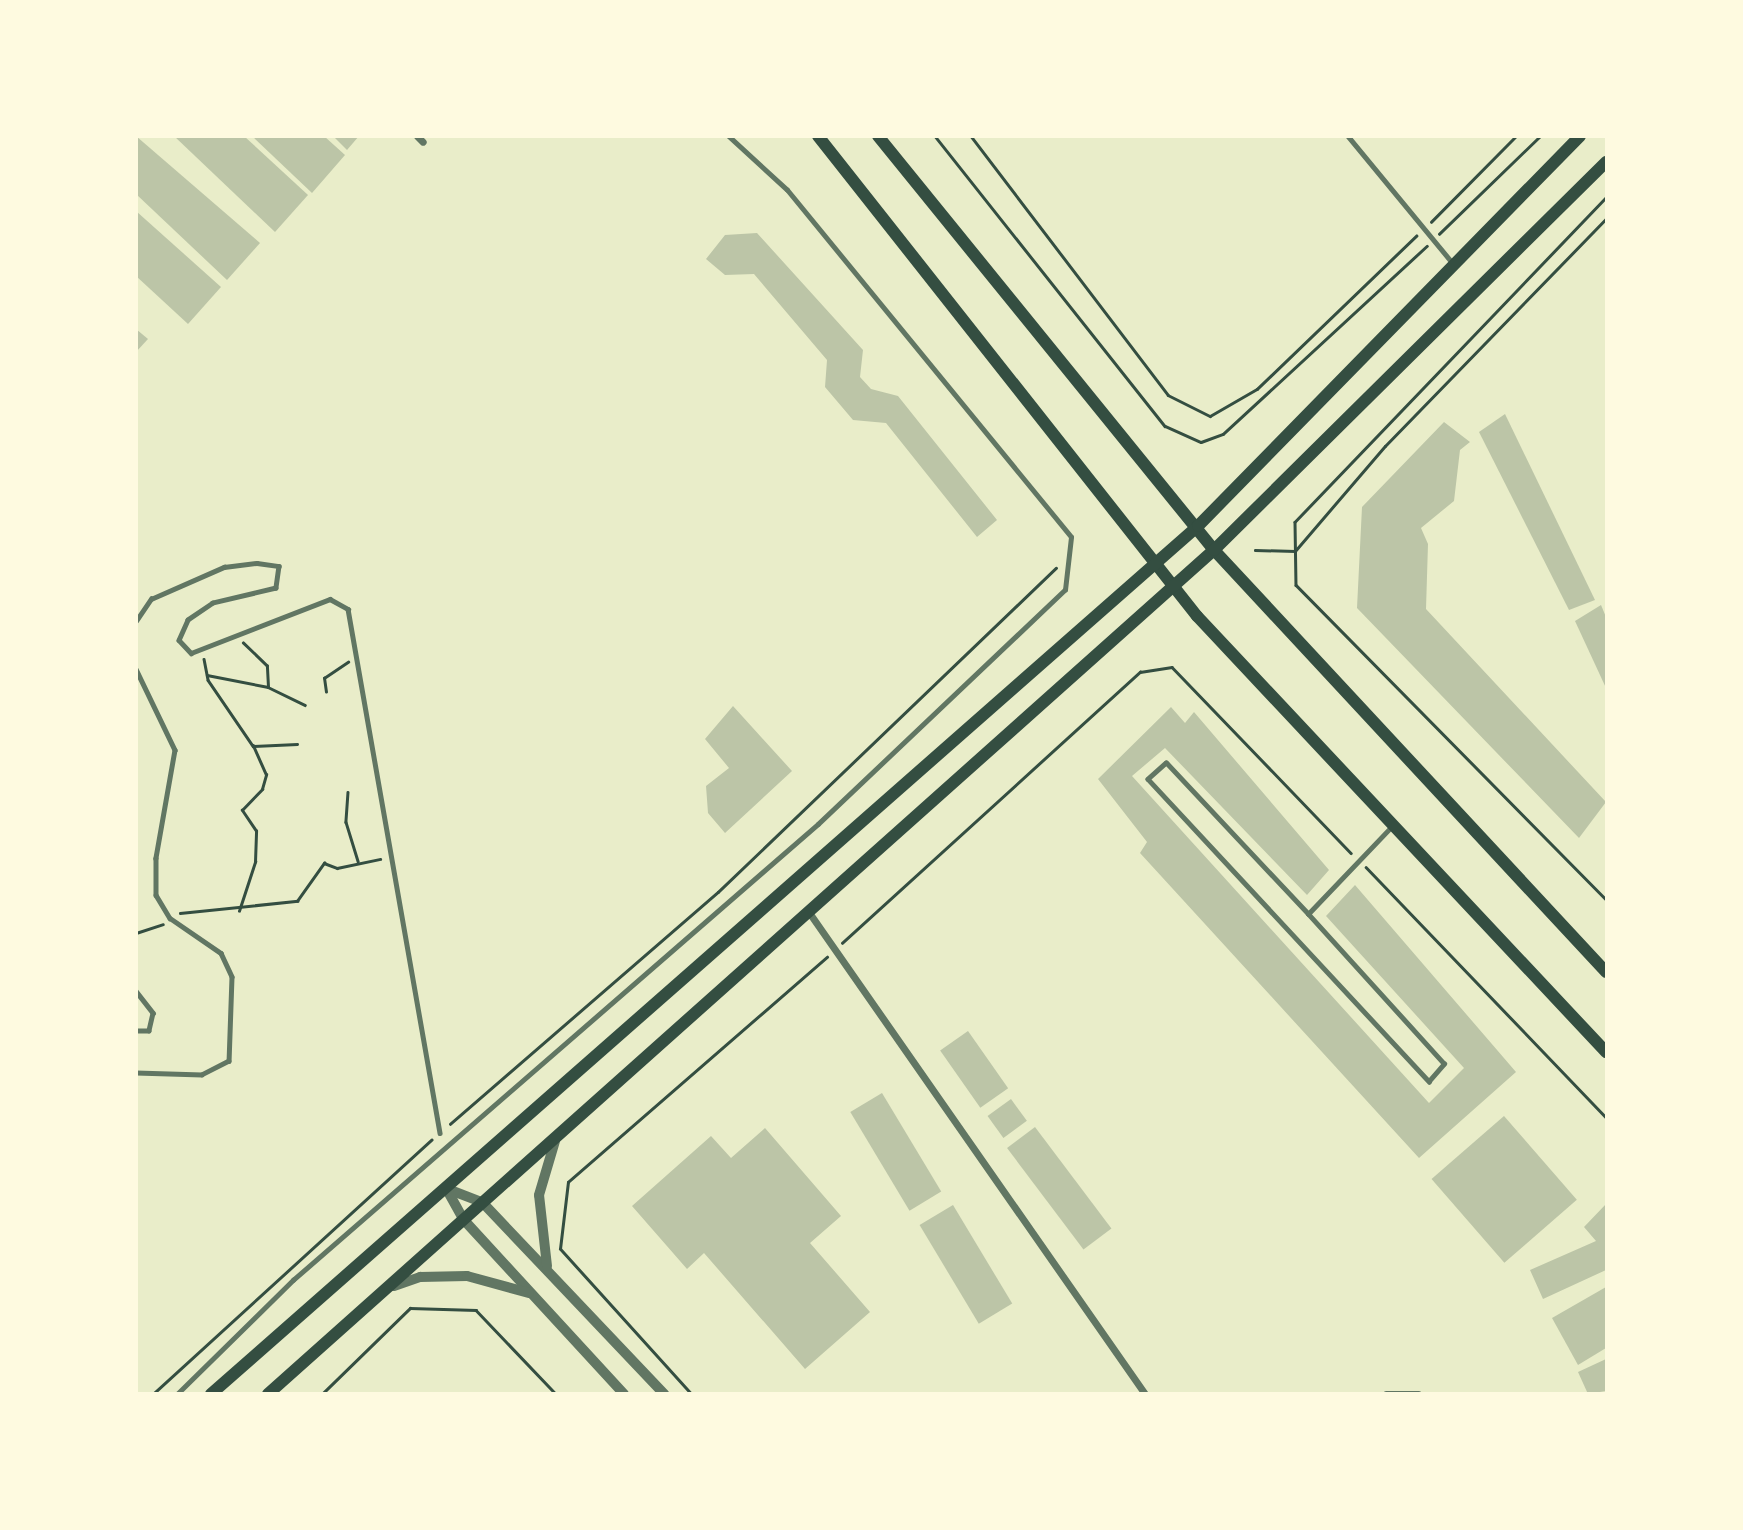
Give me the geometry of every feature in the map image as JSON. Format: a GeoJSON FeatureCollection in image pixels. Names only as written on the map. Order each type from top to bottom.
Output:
{"type":"FeatureCollection","features":[{"type":"Feature","properties":{"kind":"main road"},"geometry":{"type":"LineString","coordinates":[[818,136],[1173,587],[1606,1052]]}},
{"type":"Feature","properties":{"kind":"main road"},"geometry":{"type":"LineString","coordinates":[[878,136],[1198,526],[1214,550],[1606,972]]}},
{"type":"Feature","properties":{"kind":"main road"},"geometry":{"type":"LineString","coordinates":[[211,1394],[1198,526],[1452,262],[1580,136]]}},
{"type":"Feature","properties":{"kind":"main road"},"geometry":{"type":"LineString","coordinates":[[268,1394],[1214,550],[1606,162]]}},
{"type":"Feature","properties":{"kind":"street"},"geometry":{"type":"LineString","coordinates":[[808,911],[1015,1216],[1145,1394]]}},
{"type":"Feature","properties":{"kind":"street"},"geometry":{"type":"LineString","coordinates":[[550,1273],[540,1239],[539,1195],[559,1133]]}},
{"type":"Feature","properties":{"kind":"street"},"geometry":{"type":"LineString","coordinates":[[445,1188],[482,1202],[664,1394]]}},
{"type":"Feature","properties":{"kind":"street"},"geometry":{"type":"LineString","coordinates":[[445,1188],[463,1219],[624,1394]]}},
{"type":"Feature","properties":{"kind":"street"},"geometry":{"type":"LineString","coordinates":[[381,1292],[444,1275],[488,1279],[533,1294]]}},
{"type":"Feature","properties":{"kind":"street"},"geometry":{"type":"LineString","coordinates":[[1386,1394],[1418,1394]]}},
{"type":"Feature","properties":{"kind":"lane"},"geometry":{"type":"LineString","coordinates":[[177,1394],[293,1280],[818,824],[1065,590],[1071,537],[787,190],[728,136]]}},
{"type":"Feature","properties":{"kind":"lane"},"geometry":{"type":"LineString","coordinates":[[1348,136],[1452,262]]}},
{"type":"Feature","properties":{"kind":"lane"},"geometry":{"type":"LineString","coordinates":[[136,621],[151,598],[224,567],[279,566],[276,588],[213,603],[188,620],[179,640],[191,653],[237,638],[330,599],[348,609],[359,656],[440,1133]]}},
{"type":"Feature","properties":{"kind":"lane"},"geometry":{"type":"LineString","coordinates":[[136,669],[175,750],[156,858],[156,895],[170,918],[221,953],[232,977],[229,1061],[202,1075],[136,1073]]}},
{"type":"Feature","properties":{"kind":"lane"},"geometry":{"type":"LineString","coordinates":[[1166,763],[1308,914],[1444,1064],[1429,1081],[1148,779],[1166,763]]}},
{"type":"Feature","properties":{"kind":"lane"},"geometry":{"type":"LineString","coordinates":[[1308,914],[1393,825]]}},
{"type":"Feature","properties":{"kind":"lane"},"geometry":{"type":"LineString","coordinates":[[136,991],[153,1013],[149,1031],[136,1031]]}},
{"type":"Feature","properties":{"kind":"path"},"geometry":{"type":"LineString","coordinates":[[935,136],[1165,426],[1201,442],[1223,434],[1434,240],[1540,136]]}},
{"type":"Feature","properties":{"kind":"path"},"geometry":{"type":"LineString","coordinates":[[971,136],[1168,395],[1210,416],[1257,389],[1516,136]]}},
{"type":"Feature","properties":{"kind":"path"},"geometry":{"type":"LineString","coordinates":[[1606,198],[1295,522],[1295,535],[1296,585],[1606,900]]}},
{"type":"Feature","properties":{"kind":"path"},"geometry":{"type":"LineString","coordinates":[[1255,550],[1295,551],[1385,446],[1606,219]]}},
{"type":"Feature","properties":{"kind":"path"},"geometry":{"type":"LineString","coordinates":[[153,1394],[440,1133],[718,892],[1069,556]]}},
{"type":"Feature","properties":{"kind":"path"},"geometry":{"type":"LineString","coordinates":[[237,638],[267,666],[268,687]]}},
{"type":"Feature","properties":{"kind":"path"},"geometry":{"type":"LineString","coordinates":[[208,648],[207,675],[253,746],[266,775],[262,789],[242,810],[256,831],[255,862],[239,911]]}},
{"type":"Feature","properties":{"kind":"path"},"geometry":{"type":"LineString","coordinates":[[326,692],[324,678],[359,656]]}},
{"type":"Feature","properties":{"kind":"path"},"geometry":{"type":"LineString","coordinates":[[691,1394],[560,1249],[568,1182],[836,949],[1140,672],[1172,667],[1606,1117]]}},
{"type":"Feature","properties":{"kind":"path"},"geometry":{"type":"LineString","coordinates":[[207,675],[268,687],[305,705]]}},
{"type":"Feature","properties":{"kind":"path"},"geometry":{"type":"LineString","coordinates":[[253,746],[297,744]]}},
{"type":"Feature","properties":{"kind":"path"},"geometry":{"type":"LineString","coordinates":[[348,792],[346,822],[358,861]]}},
{"type":"Feature","properties":{"kind":"path"},"geometry":{"type":"LineString","coordinates":[[136,933],[194,908],[239,911],[297,901],[324,863],[337,867],[358,861],[384,859],[386,870]]}},
{"type":"Feature","properties":{"kind":"path"},"geometry":{"type":"LineString","coordinates":[[322,1394],[410,1308],[476,1310],[555,1394]]}},
{"type":"Feature","properties":{"kind":"building"},"geometry":{"type":"Polygon","coordinates":[[[136,136],[260,243],[227,280],[136,194],[136,136]]]}},
{"type":"Feature","properties":{"kind":"building"},"geometry":{"type":"Polygon","coordinates":[[[174,136],[244,136],[308,195],[275,232],[174,136]]]}},
{"type":"Feature","properties":{"kind":"building"},"geometry":{"type":"Polygon","coordinates":[[[252,136],[324,136],[345,155],[312,193],[252,136]]]}},
{"type":"Feature","properties":{"kind":"building"},"geometry":{"type":"Polygon","coordinates":[[[333,136],[359,136],[347,150],[333,136]]]}},
{"type":"Feature","properties":{"kind":"building"},"geometry":{"type":"Polygon","coordinates":[[[136,211],[221,287],[188,324],[136,276],[136,211]]]}},
{"type":"Feature","properties":{"kind":"building"},"geometry":{"type":"Polygon","coordinates":[[[757,233],[863,350],[860,377],[871,389],[898,396],[997,520],[977,537],[886,423],[853,420],[825,387],[827,360],[754,274],[725,275],[706,259],[725,235],[757,233]]]}},
{"type":"Feature","properties":{"kind":"building"},"geometry":{"type":"Polygon","coordinates":[[[136,329],[148,339],[136,352],[136,329]]]}},
{"type":"Feature","properties":{"kind":"building"},"geometry":{"type":"Polygon","coordinates":[[[1505,414],[1595,600],[1569,610],[1479,432],[1505,414]]]}},
{"type":"Feature","properties":{"kind":"building"},"geometry":{"type":"Polygon","coordinates":[[[1444,422],[1470,442],[1460,450],[1454,501],[1421,528],[1428,544],[1426,609],[1606,802],[1579,838],[1357,608],[1362,507],[1444,422]]]}},
{"type":"Feature","properties":{"kind":"building"},"geometry":{"type":"Polygon","coordinates":[[[1601,605],[1606,617],[1606,688],[1575,621],[1601,605]]]}},
{"type":"Feature","properties":{"kind":"building"},"geometry":{"type":"Polygon","coordinates":[[[733,706],[792,771],[725,833],[708,813],[706,786],[729,768],[705,739],[733,706]]]}},
{"type":"Feature","properties":{"kind":"building"},"geometry":{"type":"Polygon","coordinates":[[[1171,707],[1185,723],[1194,712],[1329,870],[1307,895],[1165,748],[1132,776],[1429,1103],[1464,1068],[1326,916],[1355,885],[1516,1072],[1419,1158],[1140,853],[1147,842],[1098,779],[1171,707]]]}},
{"type":"Feature","properties":{"kind":"building"},"geometry":{"type":"Polygon","coordinates":[[[968,1031],[1008,1088],[980,1108],[940,1051],[968,1031]]]}},
{"type":"Feature","properties":{"kind":"building"},"geometry":{"type":"Polygon","coordinates":[[[882,1093],[941,1192],[910,1211],[850,1112],[882,1093]]]}},
{"type":"Feature","properties":{"kind":"building"},"geometry":{"type":"Polygon","coordinates":[[[1011,1099],[1027,1121],[1003,1138],[988,1116],[1011,1099]]]}},
{"type":"Feature","properties":{"kind":"building"},"geometry":{"type":"Polygon","coordinates":[[[1504,1116],[1577,1200],[1504,1263],[1432,1179],[1504,1116]]]}},
{"type":"Feature","properties":{"kind":"building"},"geometry":{"type":"Polygon","coordinates":[[[1035,1127],[1111,1228],[1083,1249],[1007,1148],[1035,1127]]]}},
{"type":"Feature","properties":{"kind":"building"},"geometry":{"type":"Polygon","coordinates":[[[765,1128],[841,1216],[810,1243],[870,1312],[805,1369],[704,1253],[687,1269],[632,1206],[711,1136],[731,1158],[765,1128]]]}},
{"type":"Feature","properties":{"kind":"building"},"geometry":{"type":"Polygon","coordinates":[[[1606,1204],[1606,1270],[1543,1299],[1530,1270],[1596,1241],[1584,1227],[1606,1204]]]}},
{"type":"Feature","properties":{"kind":"building"},"geometry":{"type":"Polygon","coordinates":[[[953,1205],[1012,1304],[979,1324],[920,1225],[953,1205]]]}},
{"type":"Feature","properties":{"kind":"building"},"geometry":{"type":"Polygon","coordinates":[[[1606,1287],[1606,1348],[1578,1365],[1552,1318],[1606,1287]]]}},
{"type":"Feature","properties":{"kind":"building"},"geometry":{"type":"Polygon","coordinates":[[[1606,1359],[1606,1391],[1588,1394],[1578,1372],[1606,1359]]]}}]}
